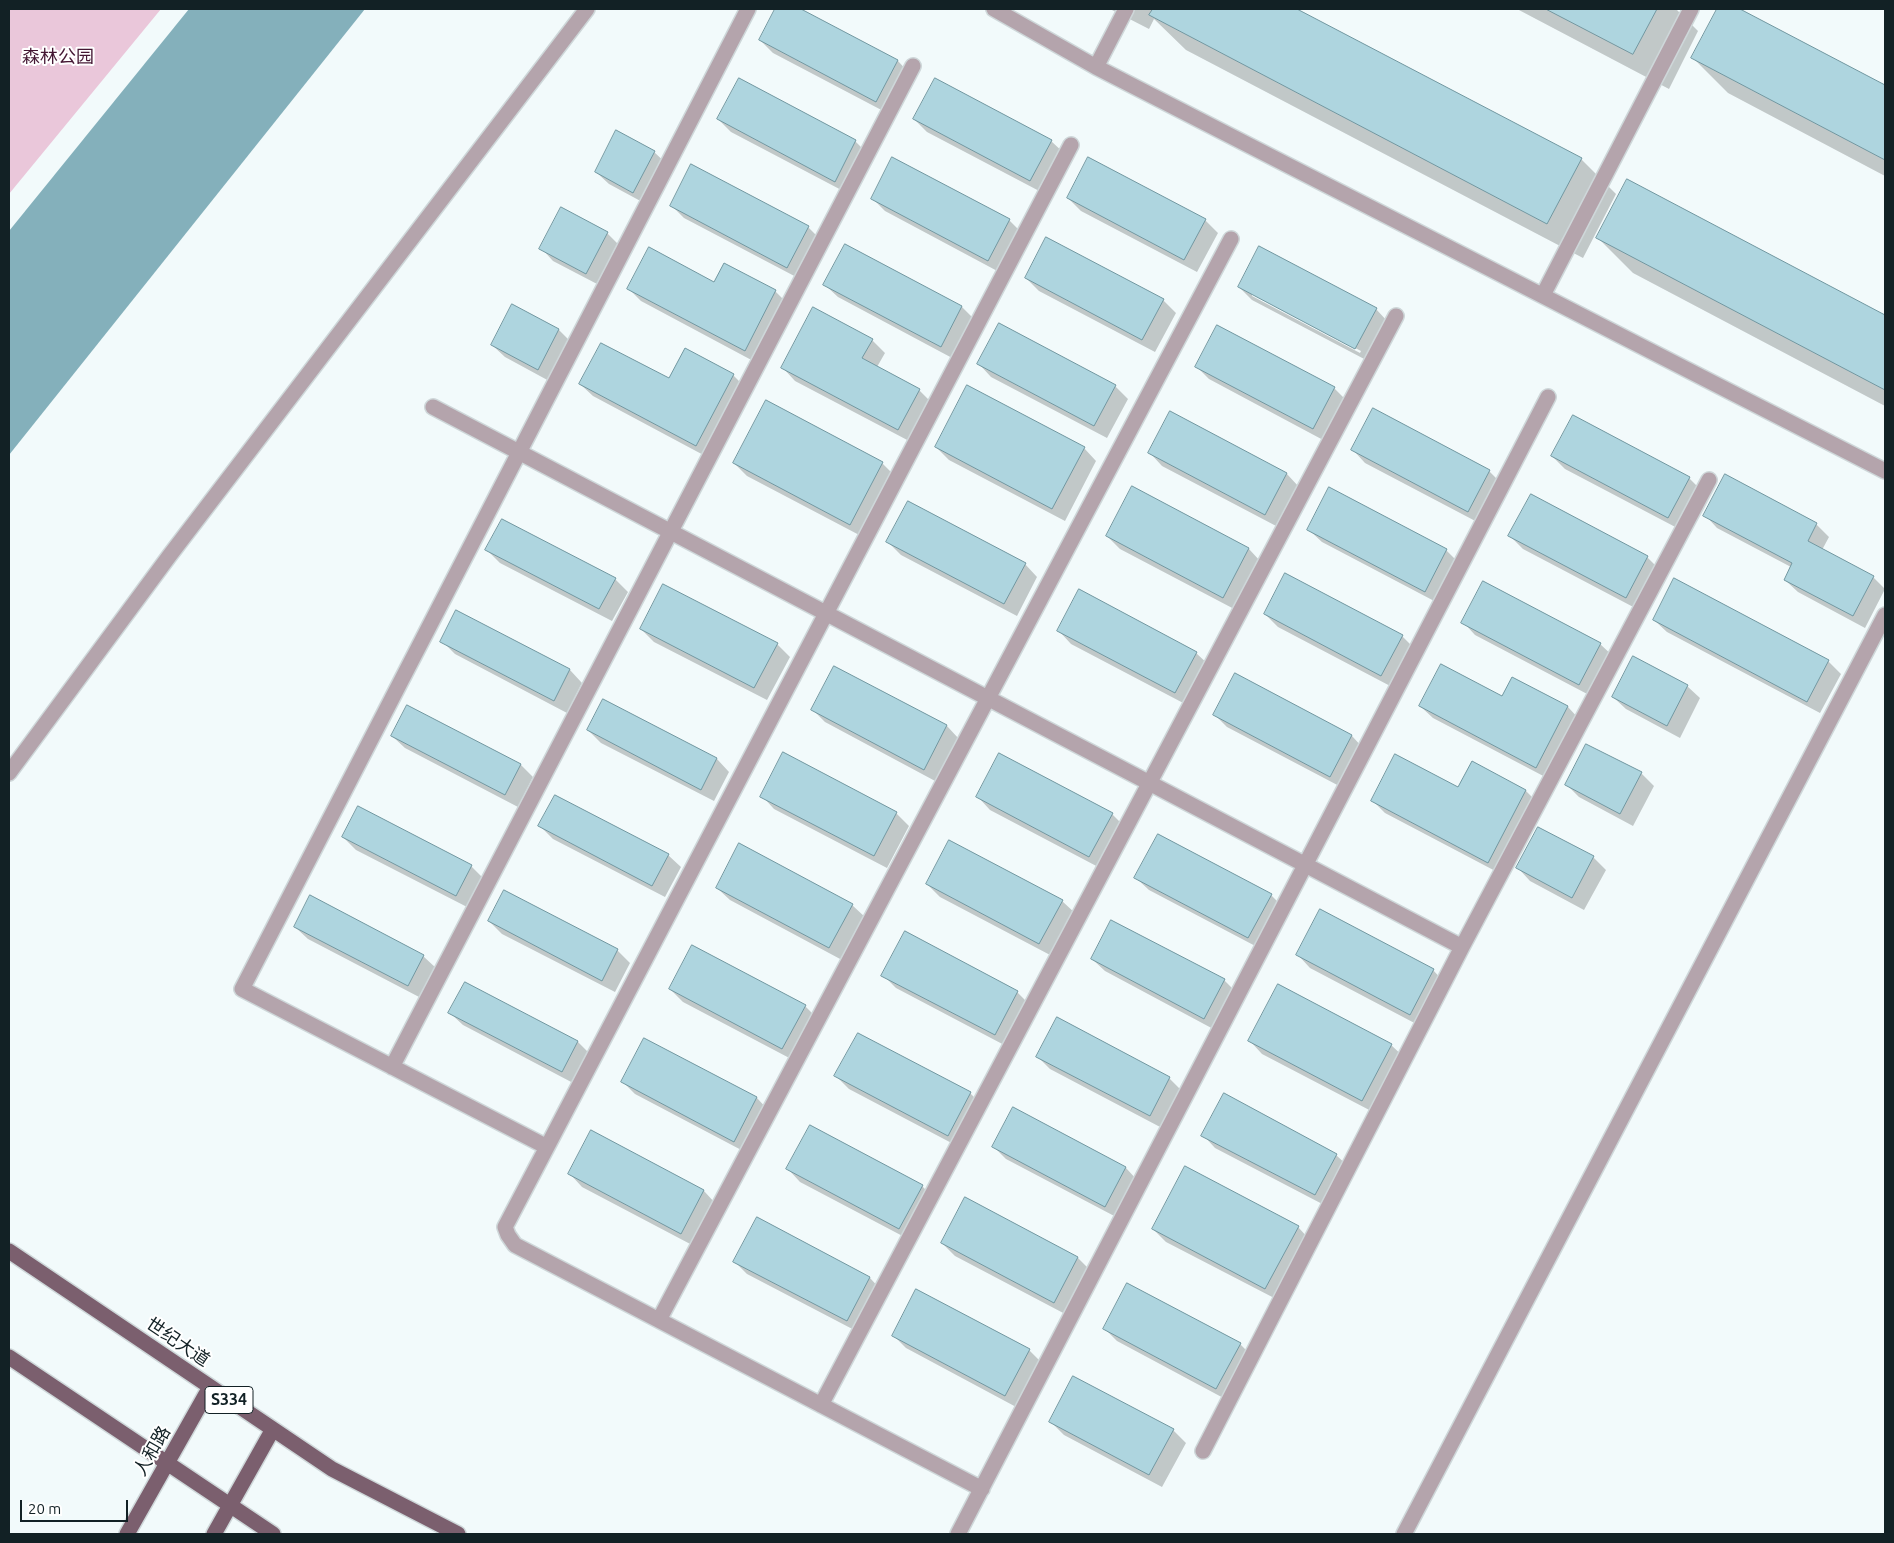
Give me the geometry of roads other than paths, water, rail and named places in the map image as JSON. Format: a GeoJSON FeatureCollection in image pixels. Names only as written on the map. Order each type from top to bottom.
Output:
{"type":"FeatureCollection","features":[{"type":"Feature","properties":{"kind":"main road","name":"世纪大道"},"geometry":{"type":"LineString","coordinates":[[9,1251],[332,1469],[458,1534]]}},
{"type":"Feature","properties":{"kind":"main road"},"geometry":{"type":"LineString","coordinates":[[9,1357],[273,1534]]}},
{"type":"Feature","properties":{"kind":"main road","name":"人和路"},"geometry":{"type":"LineString","coordinates":[[127,1534],[210,1387]]}},
{"type":"Feature","properties":{"kind":"main road"},"geometry":{"type":"LineString","coordinates":[[214,1534],[273,1429]]}},
{"type":"Feature","properties":{"kind":"street"},"geometry":{"type":"LineString","coordinates":[[9,773],[165,563],[587,9]]}},
{"type":"Feature","properties":{"kind":"street"},"geometry":{"type":"LineString","coordinates":[[546,1147],[242,989],[748,9]]}},
{"type":"Feature","properties":{"kind":"street"},"geometry":{"type":"LineString","coordinates":[[994,9],[1096,66],[1885,471]]}},
{"type":"Feature","properties":{"kind":"street"},"geometry":{"type":"LineString","coordinates":[[1096,66],[1126,9]]}},
{"type":"Feature","properties":{"kind":"street"},"geometry":{"type":"LineString","coordinates":[[1543,296],[1691,9]]}},
{"type":"Feature","properties":{"kind":"street"},"geometry":{"type":"LineString","coordinates":[[392,1067],[913,66]]}},
{"type":"Feature","properties":{"kind":"street"},"geometry":{"type":"LineString","coordinates":[[982,1489],[516,1245],[508,1235],[505,1227],[1071,145]]}},
{"type":"Feature","properties":{"kind":"street"},"geometry":{"type":"LineString","coordinates":[[659,1320],[1232,239]]}},
{"type":"Feature","properties":{"kind":"street"},"geometry":{"type":"LineString","coordinates":[[821,1404],[1396,316]]}},
{"type":"Feature","properties":{"kind":"street"},"geometry":{"type":"LineString","coordinates":[[958,1534],[1548,397]]}},
{"type":"Feature","properties":{"kind":"street"},"geometry":{"type":"LineString","coordinates":[[433,407],[1462,947]]}},
{"type":"Feature","properties":{"kind":"street"},"geometry":{"type":"LineString","coordinates":[[1203,1451],[1462,947],[1708,480]]}},
{"type":"Feature","properties":{"kind":"street"},"geometry":{"type":"LineString","coordinates":[[1404,1534],[1885,615]]}},
{"type":"Feature","properties":{"kind":"water"},"geometry":{"type":"Polygon","coordinates":[[[189,9],[365,9],[9,455],[9,231],[189,9]]]}},
{"type":"Feature","properties":{"kind":"park label","name":"森林公园"},"geometry":{"type":"Point","coordinates":[58,57]}}]}
